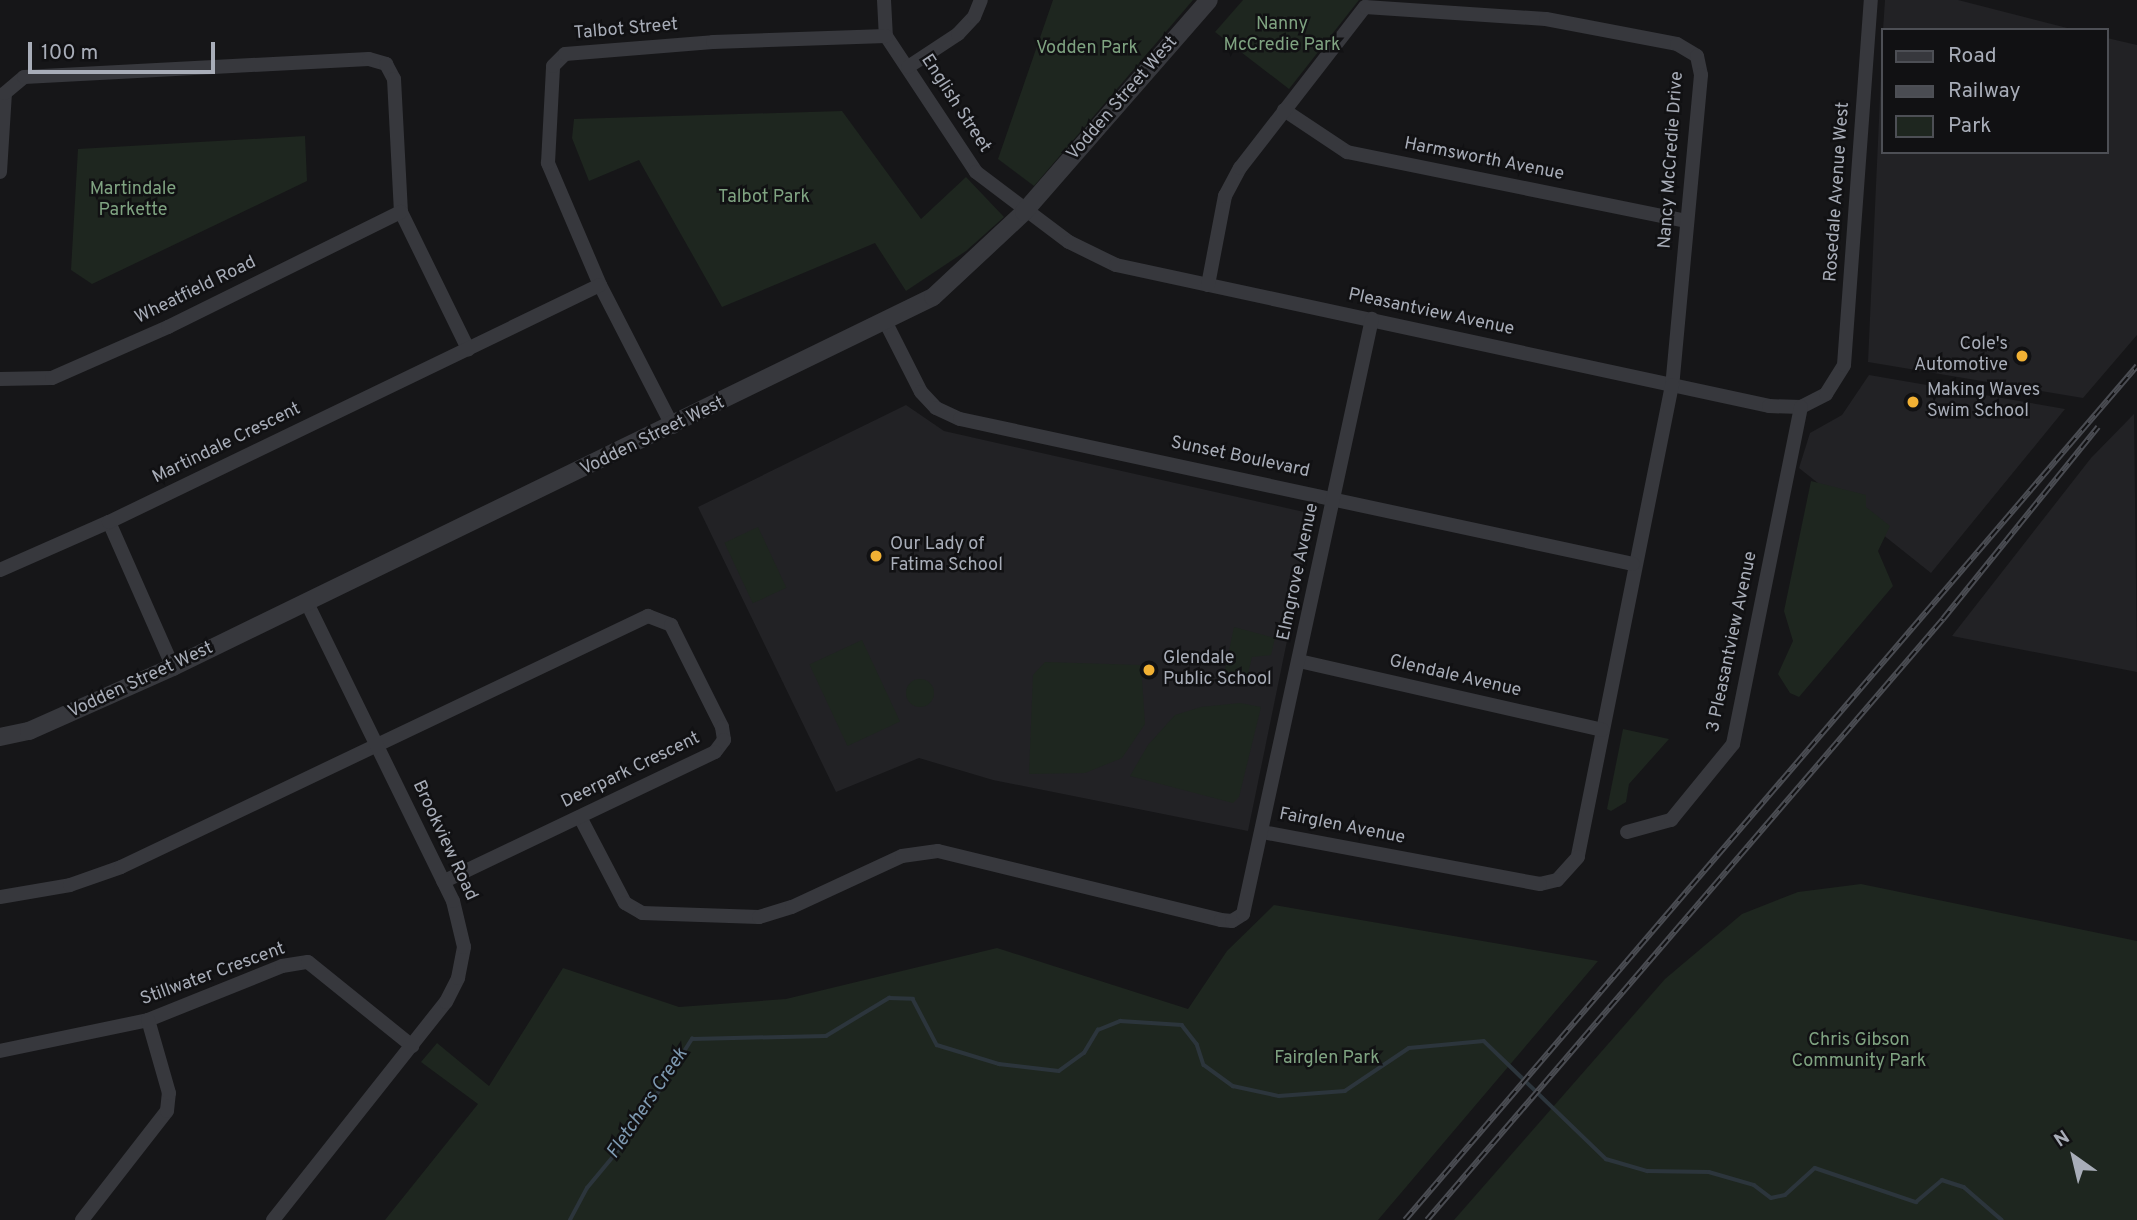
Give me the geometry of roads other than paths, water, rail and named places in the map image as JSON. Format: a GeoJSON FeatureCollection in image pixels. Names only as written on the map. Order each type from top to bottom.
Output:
{"type":"FeatureCollection","features":[{"type":"Feature","properties":{"kind":"street"},"geometry":{"type":"LineString","coordinates":[[884,0],[886,36]]}},
{"type":"Feature","properties":{"kind":"street"},"geometry":{"type":"LineString","coordinates":[[908,67],[958,34],[974,17],[981,0]]}},
{"type":"Feature","properties":{"kind":"street","name":"Vodden Street West"},"geometry":{"type":"LineString","coordinates":[[0,737],[29,731],[173,667],[673,427],[886,323],[933,297],[962,274],[1024,212],[1209,0]]}},
{"type":"Feature","properties":{"kind":"street","name":"Rosedale Avenue West"},"geometry":{"type":"LineString","coordinates":[[1801,407],[1818,401],[1835,385],[1844,365],[1871,0]]}},
{"type":"Feature","properties":{"kind":"street","name":"Nancy McCredie Drive"},"geometry":{"type":"LineString","coordinates":[[1208,285],[1225,196],[1240,168],[1365,8],[1546,19],[1677,44],[1697,56],[1700,75],[1672,385]]}},
{"type":"Feature","properties":{"kind":"street","name":"English Street"},"geometry":{"type":"LineString","coordinates":[[886,36],[971,166],[1024,212]]}},
{"type":"Feature","properties":{"kind":"street","name":"Talbot Street"},"geometry":{"type":"LineString","coordinates":[[673,427],[600,285],[548,163],[552,66],[565,54],[713,42],[886,36]]}},
{"type":"Feature","properties":{"kind":"street"},"geometry":{"type":"LineString","coordinates":[[0,172],[5,93],[24,77],[369,59],[386,64],[394,79],[401,212],[468,349]]}},
{"type":"Feature","properties":{"kind":"street","name":"Harmsworth Avenue"},"geometry":{"type":"LineString","coordinates":[[1284,110],[1347,152],[1687,221]]}},
{"type":"Feature","properties":{"kind":"street","name":"Wheatfield Road"},"geometry":{"type":"LineString","coordinates":[[0,379],[52,378],[168,327],[401,212]]}},
{"type":"Feature","properties":{"kind":"street","name":"Pleasantview Avenue"},"geometry":{"type":"LineString","coordinates":[[1024,212],[1116,265],[1769,406],[1801,407]]}},
{"type":"Feature","properties":{"kind":"street","name":"Martindale Crescent"},"geometry":{"type":"LineString","coordinates":[[0,570],[109,522],[600,285]]}},
{"type":"Feature","properties":{"kind":"street","name":"Elmgrove Avenue"},"geometry":{"type":"LineString","coordinates":[[1262,832],[1372,319]]}},
{"type":"Feature","properties":{"kind":"street","name":"Sunset Boulevard"},"geometry":{"type":"LineString","coordinates":[[886,323],[921,392],[936,408],[960,419],[1633,564]]}},
{"type":"Feature","properties":{"kind":"street","name":"Fairglen Avenue"},"geometry":{"type":"LineString","coordinates":[[580,817],[625,903],[642,914],[673,918],[758,917],[792,907],[902,856],[938,851],[1232,921],[1243,914],[1250,894],[1262,832],[1540,884],[1557,880],[1578,857],[1633,564],[1672,385]]}},
{"type":"Feature","properties":{"kind":"street","name":"3 Pleasantview Avenue"},"geometry":{"type":"LineString","coordinates":[[1627,832],[1671,820],[1733,744],[1801,407]]}},
{"type":"Feature","properties":{"kind":"street"},"geometry":{"type":"LineString","coordinates":[[109,522],[173,667]]}},
{"type":"Feature","properties":{"kind":"street","name":"Brookview Road"},"geometry":{"type":"LineString","coordinates":[[273,1220],[450,996],[461,967],[462,926],[307,603]]}},
{"type":"Feature","properties":{"kind":"street","name":"Deerpark Crescent"},"geometry":{"type":"LineString","coordinates":[[377,746],[648,616],[660,617],[671,625],[724,740],[715,752],[443,882]]}},
{"type":"Feature","properties":{"kind":"street","name":"Glendale Avenue"},"geometry":{"type":"LineString","coordinates":[[1299,661],[1602,730]]}},
{"type":"Feature","properties":{"kind":"street"},"geometry":{"type":"LineString","coordinates":[[0,897],[70,885],[121,867],[377,746]]}},
{"type":"Feature","properties":{"kind":"street","name":"Stillwater Crescent"},"geometry":{"type":"LineString","coordinates":[[0,1051],[148,1020],[282,966],[309,962],[412,1046]]}},
{"type":"Feature","properties":{"kind":"street"},"geometry":{"type":"LineString","coordinates":[[82,1220],[167,1111],[169,1093],[148,1020]]}},
{"type":"Feature","properties":{"kind":"waterway","name":"Fletchers Creek"},"geometry":{"type":"LineString","coordinates":[[570,1220],[587,1188],[631,1135],[692,1039],[826,1036],[889,998],[913,999],[937,1045],[999,1064],[1059,1071],[1084,1053],[1098,1030],[1120,1021],[1182,1025],[1197,1044],[1204,1065],[1233,1086],[1279,1096],[1345,1091],[1409,1048],[1484,1041],[1606,1159],[1647,1171],[1709,1172],[1754,1185],[1771,1198],[1785,1195],[1815,1168],[1916,1202],[1942,1180],[1964,1187],[2002,1220]]}},
{"type":"Feature","properties":{"kind":"railway"},"geometry":{"type":"LineString","coordinates":[[1405,1220],[2137,366]]}},
{"type":"Feature","properties":{"kind":"railway"},"geometry":{"type":"LineString","coordinates":[[1427,1220],[1943,619],[2098,427]]}},
{"type":"Feature","properties":{"kind":"place","name":"Cole's Automotive"},"geometry":{"type":"Point","coordinates":[2022,356]}},
{"type":"Feature","properties":{"kind":"place","name":"Making Waves Swim School"},"geometry":{"type":"Point","coordinates":[1913,402]}},
{"type":"Feature","properties":{"kind":"place","name":"Our Lady of Fatima School"},"geometry":{"type":"Point","coordinates":[876,556]}},
{"type":"Feature","properties":{"kind":"place","name":"Glendale Public School"},"geometry":{"type":"Point","coordinates":[1149,670]}},
{"type":"Feature","properties":{"kind":"park label","name":"Nanny McCredie Park"},"geometry":{"type":"Point","coordinates":[1282,36]}},
{"type":"Feature","properties":{"kind":"park label","name":"Vodden Park"},"geometry":{"type":"Point","coordinates":[1087,49]}},
{"type":"Feature","properties":{"kind":"park label","name":"Talbot Park"},"geometry":{"type":"Point","coordinates":[764,198]}},
{"type":"Feature","properties":{"kind":"park label","name":"Martindale Parkette"},"geometry":{"type":"Point","coordinates":[133,201]}},
{"type":"Feature","properties":{"kind":"park label","name":"Chris Gibson Community Park"},"geometry":{"type":"Point","coordinates":[1859,1052]}},
{"type":"Feature","properties":{"kind":"park label","name":"Fairglen Park"},"geometry":{"type":"Point","coordinates":[1327,1059]}}]}
